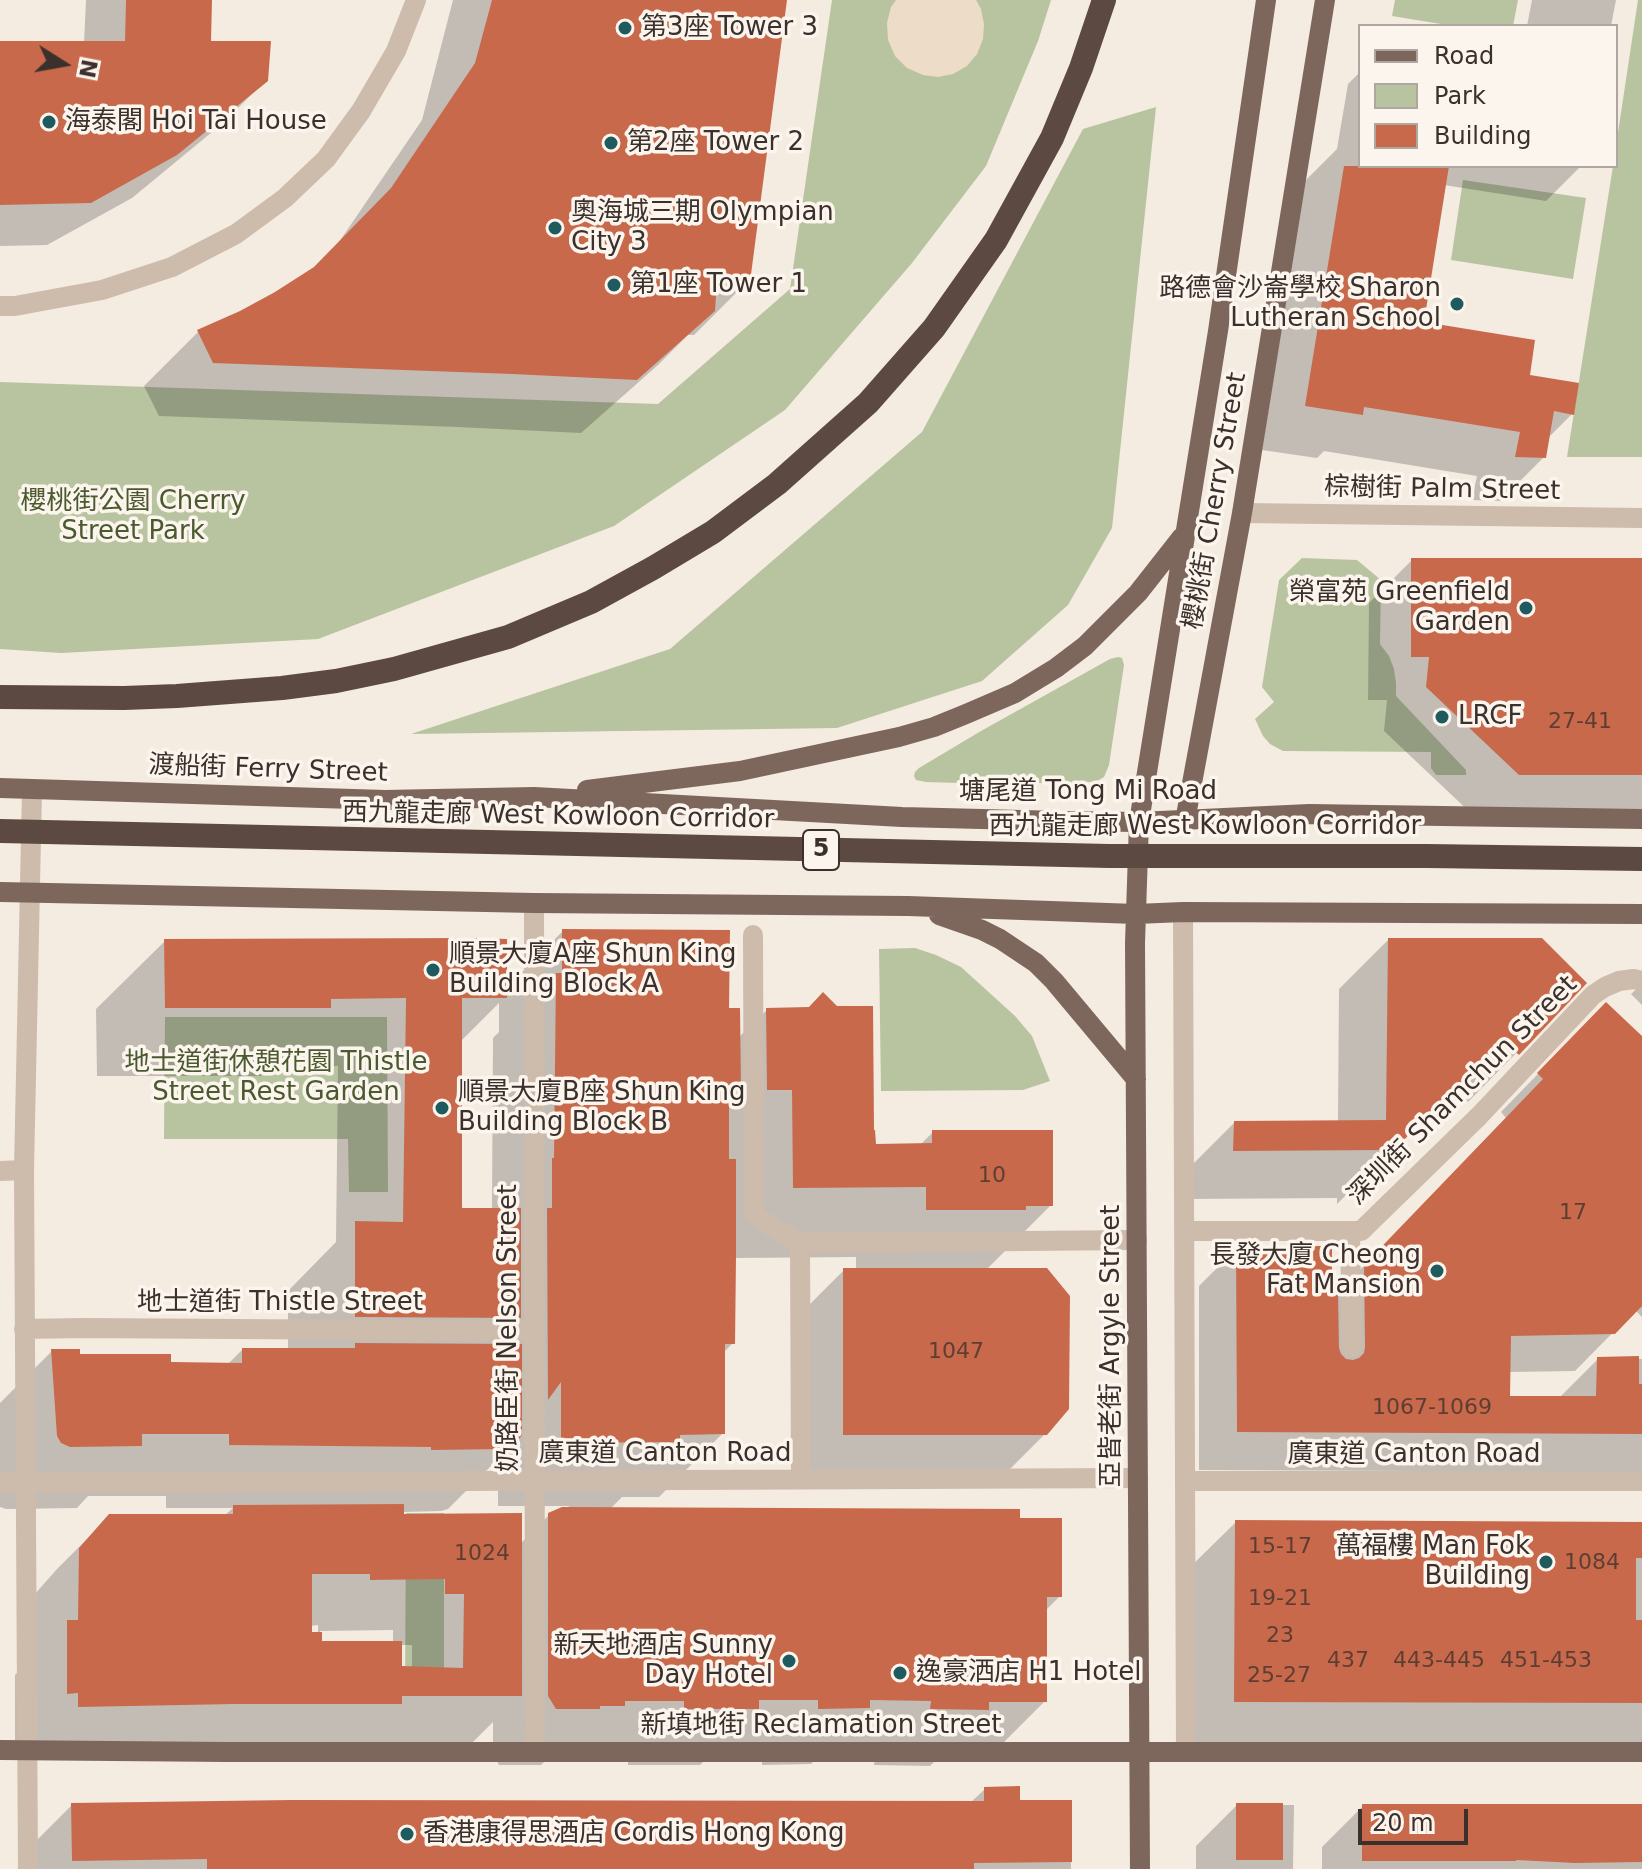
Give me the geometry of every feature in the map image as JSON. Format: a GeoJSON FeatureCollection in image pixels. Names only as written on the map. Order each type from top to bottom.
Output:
{"type":"FeatureCollection","features":[{"type":"Feature","properties":{"kind":"highway"},"geometry":{"type":"LineString","coordinates":[[0,697],[177,696],[282,688],[394,669],[508,637],[577,608],[713,532],[777,484],[868,403],[934,328],[996,240],[1052,138],[1081,68],[1104,0]]}},
{"type":"Feature","properties":{"kind":"highway","name":"西九龍走廊 West Kowloon Corridor"},"geometry":{"type":"LineString","coordinates":[[0,831],[1109,856],[1642,859]]}},
{"type":"Feature","properties":{"kind":"main road","name":"櫻桃街 Cherry Street"},"geometry":{"type":"LineString","coordinates":[[1139,822],[1218,331],[1266,0]]}},
{"type":"Feature","properties":{"kind":"main road","name":"櫻桃街 Cherry Street"},"geometry":{"type":"LineString","coordinates":[[1185,821],[1242,513],[1325,0]]}},
{"type":"Feature","properties":{"kind":"main road"},"geometry":{"type":"LineString","coordinates":[[534,797],[740,771],[934,727],[1015,693],[1085,646],[1138,593],[1185,534]]}},
{"type":"Feature","properties":{"kind":"main road","name":"渡船街 Ferry Street"},"geometry":{"type":"LineString","coordinates":[[0,788],[385,800],[534,797]]}},
{"type":"Feature","properties":{"kind":"main road","name":"塘尾道 Tong Mi Road"},"geometry":{"type":"LineString","coordinates":[[534,797],[902,817],[1139,822],[1309,814],[1642,819]]}},
{"type":"Feature","properties":{"kind":"main road","name":"亞皆老街 Argyle Street"},"geometry":{"type":"LineString","coordinates":[[1139,822],[1136,1079],[1140,1869]]}},
{"type":"Feature","properties":{"kind":"main road"},"geometry":{"type":"LineString","coordinates":[[0,892],[534,903],[908,906],[1136,914],[1642,914]]}},
{"type":"Feature","properties":{"kind":"main road"},"geometry":{"type":"LineString","coordinates":[[908,906],[982,930],[1036,963],[1136,1079]]}},
{"type":"Feature","properties":{"kind":"main road","name":"新填地街 Reclamation Street"},"geometry":{"type":"LineString","coordinates":[[0,1750],[1642,1752]]}},
{"type":"Feature","properties":{"kind":"street"},"geometry":{"type":"LineString","coordinates":[[0,306],[102,290],[172,267],[236,234],[285,198],[326,159],[361,111],[396,51],[416,0]]}},
{"type":"Feature","properties":{"kind":"street","name":"棕樹街 Palm Street"},"geometry":{"type":"LineString","coordinates":[[1242,513],[1642,518]]}},
{"type":"Feature","properties":{"kind":"street"},"geometry":{"type":"LineString","coordinates":[[28,1869],[24,1170],[32,790]]}},
{"type":"Feature","properties":{"kind":"street","name":"奶路臣街 Nelson Street"},"geometry":{"type":"LineString","coordinates":[[534,903],[535,1752]]}},
{"type":"Feature","properties":{"kind":"street"},"geometry":{"type":"LineString","coordinates":[[1183,912],[1186,1751]]}},
{"type":"Feature","properties":{"kind":"street"},"geometry":{"type":"LineString","coordinates":[[753,935],[754,1212],[759,1219],[800,1243],[1137,1240]]}},
{"type":"Feature","properties":{"kind":"street","name":"深圳街 Shamchun Street"},"geometry":{"type":"LineString","coordinates":[[1184,1231],[1361,1231],[1479,1116],[1593,995],[1619,981],[1638,980]]}},
{"type":"Feature","properties":{"kind":"street"},"geometry":{"type":"LineString","coordinates":[[0,1171],[24,1170]]}},
{"type":"Feature","properties":{"kind":"street"},"geometry":{"type":"LineString","coordinates":[[1350,1231],[1352,1347]]}},
{"type":"Feature","properties":{"kind":"street"},"geometry":{"type":"LineString","coordinates":[[800,1243],[801,1479]]}},
{"type":"Feature","properties":{"kind":"street","name":"地士道街 Thistle Street"},"geometry":{"type":"LineString","coordinates":[[24,1329],[535,1331]]}},
{"type":"Feature","properties":{"kind":"street","name":"廣東道 Canton Road"},"geometry":{"type":"LineString","coordinates":[[0,1483],[1138,1478]]}},
{"type":"Feature","properties":{"kind":"street","name":"廣東道 Canton Road"},"geometry":{"type":"LineString","coordinates":[[1185,1481],[1642,1481]]}},
{"type":"Feature","properties":{"kind":"green space","name":"櫻桃街公園 Cherry Street Park"},"geometry":{"type":"Polygon","coordinates":[[[832,0],[1051,0],[1038,41],[986,166],[912,263],[785,410],[614,526],[318,639],[61,653],[0,649],[0,382],[658,404],[790,289],[832,0]]]}},
{"type":"Feature","properties":{"kind":"green space"},"geometry":{"type":"Polygon","coordinates":[[[1395,0],[1518,0],[1513,24],[1441,24],[1392,16],[1395,0]]]}},
{"type":"Feature","properties":{"kind":"green space"},"geometry":{"type":"Polygon","coordinates":[[[1638,0],[1642,0],[1642,457],[1567,457],[1613,168],[1618,168],[1618,133],[1638,0]]]}},
{"type":"Feature","properties":{"kind":"green space"},"geometry":{"type":"Polygon","coordinates":[[[1156,107],[1112,528],[1068,605],[982,681],[837,728],[411,734],[670,649],[922,432],[1083,129],[1156,107]]]}},
{"type":"Feature","properties":{"kind":"green space"},"geometry":{"type":"Polygon","coordinates":[[[1463,180],[1586,198],[1573,279],[1451,260],[1463,180]]]}},
{"type":"Feature","properties":{"kind":"green space"},"geometry":{"type":"Polygon","coordinates":[[[1302,558],[1357,560],[1381,580],[1380,644],[1394,669],[1396,696],[1466,770],[1466,775],[1436,775],[1431,768],[1431,752],[1283,751],[1263,736],[1255,719],[1274,702],[1262,687],[1279,580],[1302,558]]]}},
{"type":"Feature","properties":{"kind":"green space"},"geometry":{"type":"Polygon","coordinates":[[[1118,657],[1122,658],[1124,665],[1109,765],[1104,777],[1094,782],[993,784],[916,780],[915,772],[919,768],[1118,657]]]}},
{"type":"Feature","properties":{"kind":"green space"},"geometry":{"type":"Polygon","coordinates":[[[915,948],[961,967],[1015,1016],[1032,1036],[1050,1081],[1023,1090],[881,1091],[879,949],[915,948]]]}},
{"type":"Feature","properties":{"kind":"green space","name":"地士道街休憩花園 Thistle Street Rest Garden"},"geometry":{"type":"Polygon","coordinates":[[[165,1017],[387,1017],[388,1192],[349,1192],[348,1139],[164,1139],[165,1017]]]}},
{"type":"Feature","properties":{"kind":"green space"},"geometry":{"type":"Polygon","coordinates":[[[406,1513],[444,1513],[444,1696],[405,1696],[406,1513]]]}},
{"type":"Feature","properties":{"kind":"shaded area"},"geometry":{"type":"Polygon","coordinates":[[[896,0],[976,0],[984,24],[983,39],[977,54],[967,66],[953,74],[938,77],[907,68],[895,56],[888,40],[887,23],[896,0]]]}},
{"type":"Feature","properties":{"kind":"building"},"geometry":{"type":"Polygon","coordinates":[[[126,0],[212,0],[211,41],[271,41],[268,81],[177,155],[91,203],[0,205],[0,41],[125,41],[126,0]]]}},
{"type":"Feature","properties":{"kind":"building","name":"奧海城三期 Olympian City 3"},"geometry":{"type":"Polygon","coordinates":[[[492,0],[787,0],[750,282],[717,280],[715,311],[637,380],[213,363],[197,330],[240,311],[314,267],[391,188],[475,63],[492,0]]]}},
{"type":"Feature","properties":{"kind":"building"},"geometry":{"type":"Polygon","coordinates":[[[1344,166],[1449,168],[1424,322],[1535,340],[1530,375],[1579,383],[1574,415],[1554,411],[1546,458],[1515,457],[1520,432],[1364,407],[1363,415],[1305,406],[1344,166]]]}},
{"type":"Feature","properties":{"kind":"building"},"geometry":{"type":"Polygon","coordinates":[[[1411,558],[1642,558],[1642,775],[1519,775],[1426,687],[1429,657],[1411,657],[1411,558]]]}},
{"type":"Feature","properties":{"kind":"building"},"geometry":{"type":"Polygon","coordinates":[[[562,929],[730,930],[729,1008],[740,1008],[741,1090],[729,1090],[729,1159],[736,1159],[735,1344],[725,1344],[725,1434],[680,1435],[680,1442],[561,1443],[561,1382],[548,1400],[547,1208],[552,1208],[556,973],[562,973],[562,929]]]}},
{"type":"Feature","properties":{"kind":"building"},"geometry":{"type":"Polygon","coordinates":[[[1388,938],[1542,938],[1587,983],[1519,1055],[1503,1040],[1385,1159],[1385,1150],[1233,1151],[1234,1121],[1386,1120],[1388,938]]]}},
{"type":"Feature","properties":{"kind":"building"},"geometry":{"type":"Polygon","coordinates":[[[164,939],[507,939],[507,998],[462,998],[462,1208],[521,1208],[521,1318],[355,1317],[355,1221],[403,1222],[406,998],[331,999],[331,1008],[165,1008],[164,939]]]}},
{"type":"Feature","properties":{"kind":"building"},"geometry":{"type":"Polygon","coordinates":[[[823,992],[837,1006],[873,1006],[876,1144],[932,1143],[932,1130],[1053,1130],[1053,1206],[1026,1206],[1026,1210],[926,1210],[926,1187],[793,1188],[792,1090],[767,1090],[766,1008],[809,1007],[823,992]]]}},
{"type":"Feature","properties":{"kind":"building"},"geometry":{"type":"Polygon","coordinates":[[[1606,1002],[1642,1036],[1642,1306],[1615,1334],[1511,1336],[1510,1396],[1596,1396],[1597,1357],[1639,1356],[1642,1434],[1237,1432],[1236,1246],[1332,1246],[1332,1297],[1338,1291],[1339,1348],[1346,1359],[1359,1358],[1365,1347],[1364,1265],[1543,1079],[1537,1073],[1606,1002]]]}},
{"type":"Feature","properties":{"kind":"building"},"geometry":{"type":"Polygon","coordinates":[[[843,1268],[1047,1268],[1070,1296],[1069,1409],[1047,1435],[843,1435],[843,1268]]]}},
{"type":"Feature","properties":{"kind":"building"},"geometry":{"type":"Polygon","coordinates":[[[355,1343],[522,1344],[522,1435],[514,1446],[506,1449],[431,1450],[431,1447],[229,1445],[229,1434],[142,1434],[142,1446],[70,1447],[61,1443],[57,1436],[51,1349],[80,1349],[80,1354],[171,1354],[171,1362],[242,1363],[242,1348],[355,1348],[355,1343]]]}},
{"type":"Feature","properties":{"kind":"building"},"geometry":{"type":"Polygon","coordinates":[[[404,1504],[404,1514],[522,1513],[522,1696],[402,1696],[402,1704],[78,1707],[78,1693],[67,1694],[67,1620],[78,1620],[79,1548],[109,1514],[233,1514],[233,1505],[404,1504]],[[312,1574],[312,1632],[322,1632],[322,1641],[402,1641],[402,1666],[463,1668],[464,1594],[445,1594],[445,1579],[370,1580],[370,1574],[312,1574]]]}},
{"type":"Feature","properties":{"kind":"building"},"geometry":{"type":"Polygon","coordinates":[[[562,1507],[1020,1509],[1020,1518],[1062,1518],[1062,1597],[1047,1597],[1047,1702],[989,1702],[989,1710],[930,1709],[931,1701],[870,1700],[870,1708],[818,1709],[818,1700],[759,1700],[759,1709],[684,1709],[684,1701],[625,1701],[625,1706],[600,1706],[600,1709],[556,1709],[548,1696],[548,1513],[562,1507]]]}},
{"type":"Feature","properties":{"kind":"building"},"geometry":{"type":"Polygon","coordinates":[[[1235,1520],[1642,1522],[1642,1558],[1636,1558],[1636,1620],[1642,1620],[1642,1703],[1234,1702],[1235,1520]]]}},
{"type":"Feature","properties":{"kind":"building"},"geometry":{"type":"Polygon","coordinates":[[[1020,1786],[1020,1800],[1072,1800],[1072,1862],[974,1863],[974,1869],[207,1869],[207,1859],[72,1861],[71,1803],[292,1800],[984,1801],[984,1787],[1020,1786]]]}},
{"type":"Feature","properties":{"kind":"building"},"geometry":{"type":"Polygon","coordinates":[[[1236,1803],[1283,1803],[1283,1860],[1236,1860],[1236,1803]]]}},
{"type":"Feature","properties":{"kind":"building"},"geometry":{"type":"Polygon","coordinates":[[[1362,1804],[1642,1804],[1642,1862],[1362,1861],[1362,1804]]]}},
{"type":"Feature","properties":{"kind":"place","name":"第3座 Tower 3"},"geometry":{"type":"Point","coordinates":[625,28]}},
{"type":"Feature","properties":{"kind":"place","name":"海泰閣 Hoi Tai House"},"geometry":{"type":"Point","coordinates":[49,122]}},
{"type":"Feature","properties":{"kind":"place","name":"第2座 Tower 2"},"geometry":{"type":"Point","coordinates":[611,143]}},
{"type":"Feature","properties":{"kind":"place","name":"奧海城三期 Olympian City 3"},"geometry":{"type":"Point","coordinates":[555,228]}},
{"type":"Feature","properties":{"kind":"place","name":"第1座 Tower 1"},"geometry":{"type":"Point","coordinates":[614,285]}},
{"type":"Feature","properties":{"kind":"place","name":"路德會沙崙學校 Sharon Lutheran School"},"geometry":{"type":"Point","coordinates":[1457,304]}},
{"type":"Feature","properties":{"kind":"place","name":"榮富苑 Greenfield Garden"},"geometry":{"type":"Point","coordinates":[1526,608]}},
{"type":"Feature","properties":{"kind":"place","name":"LRCF"},"geometry":{"type":"Point","coordinates":[1442,717]}},
{"type":"Feature","properties":{"kind":"place","name":"順景大廈A座 Shun King Building Block A"},"geometry":{"type":"Point","coordinates":[433,970]}},
{"type":"Feature","properties":{"kind":"place","name":"順景大廈B座 Shun King Building Block B"},"geometry":{"type":"Point","coordinates":[442,1108]}},
{"type":"Feature","properties":{"kind":"place","name":"長發大廈 Cheong Fat Mansion"},"geometry":{"type":"Point","coordinates":[1437,1271]}},
{"type":"Feature","properties":{"kind":"place","name":"萬福樓 Man Fok Building"},"geometry":{"type":"Point","coordinates":[1546,1562]}},
{"type":"Feature","properties":{"kind":"place","name":"新天地酒店 Sunny Day Hotel"},"geometry":{"type":"Point","coordinates":[789,1661]}},
{"type":"Feature","properties":{"kind":"place","name":"逸豪洒店 H1 Hotel"},"geometry":{"type":"Point","coordinates":[900,1673]}},
{"type":"Feature","properties":{"kind":"place","name":"香港康得思酒店 Cordis Hong Kong"},"geometry":{"type":"Point","coordinates":[407,1834]}}]}
